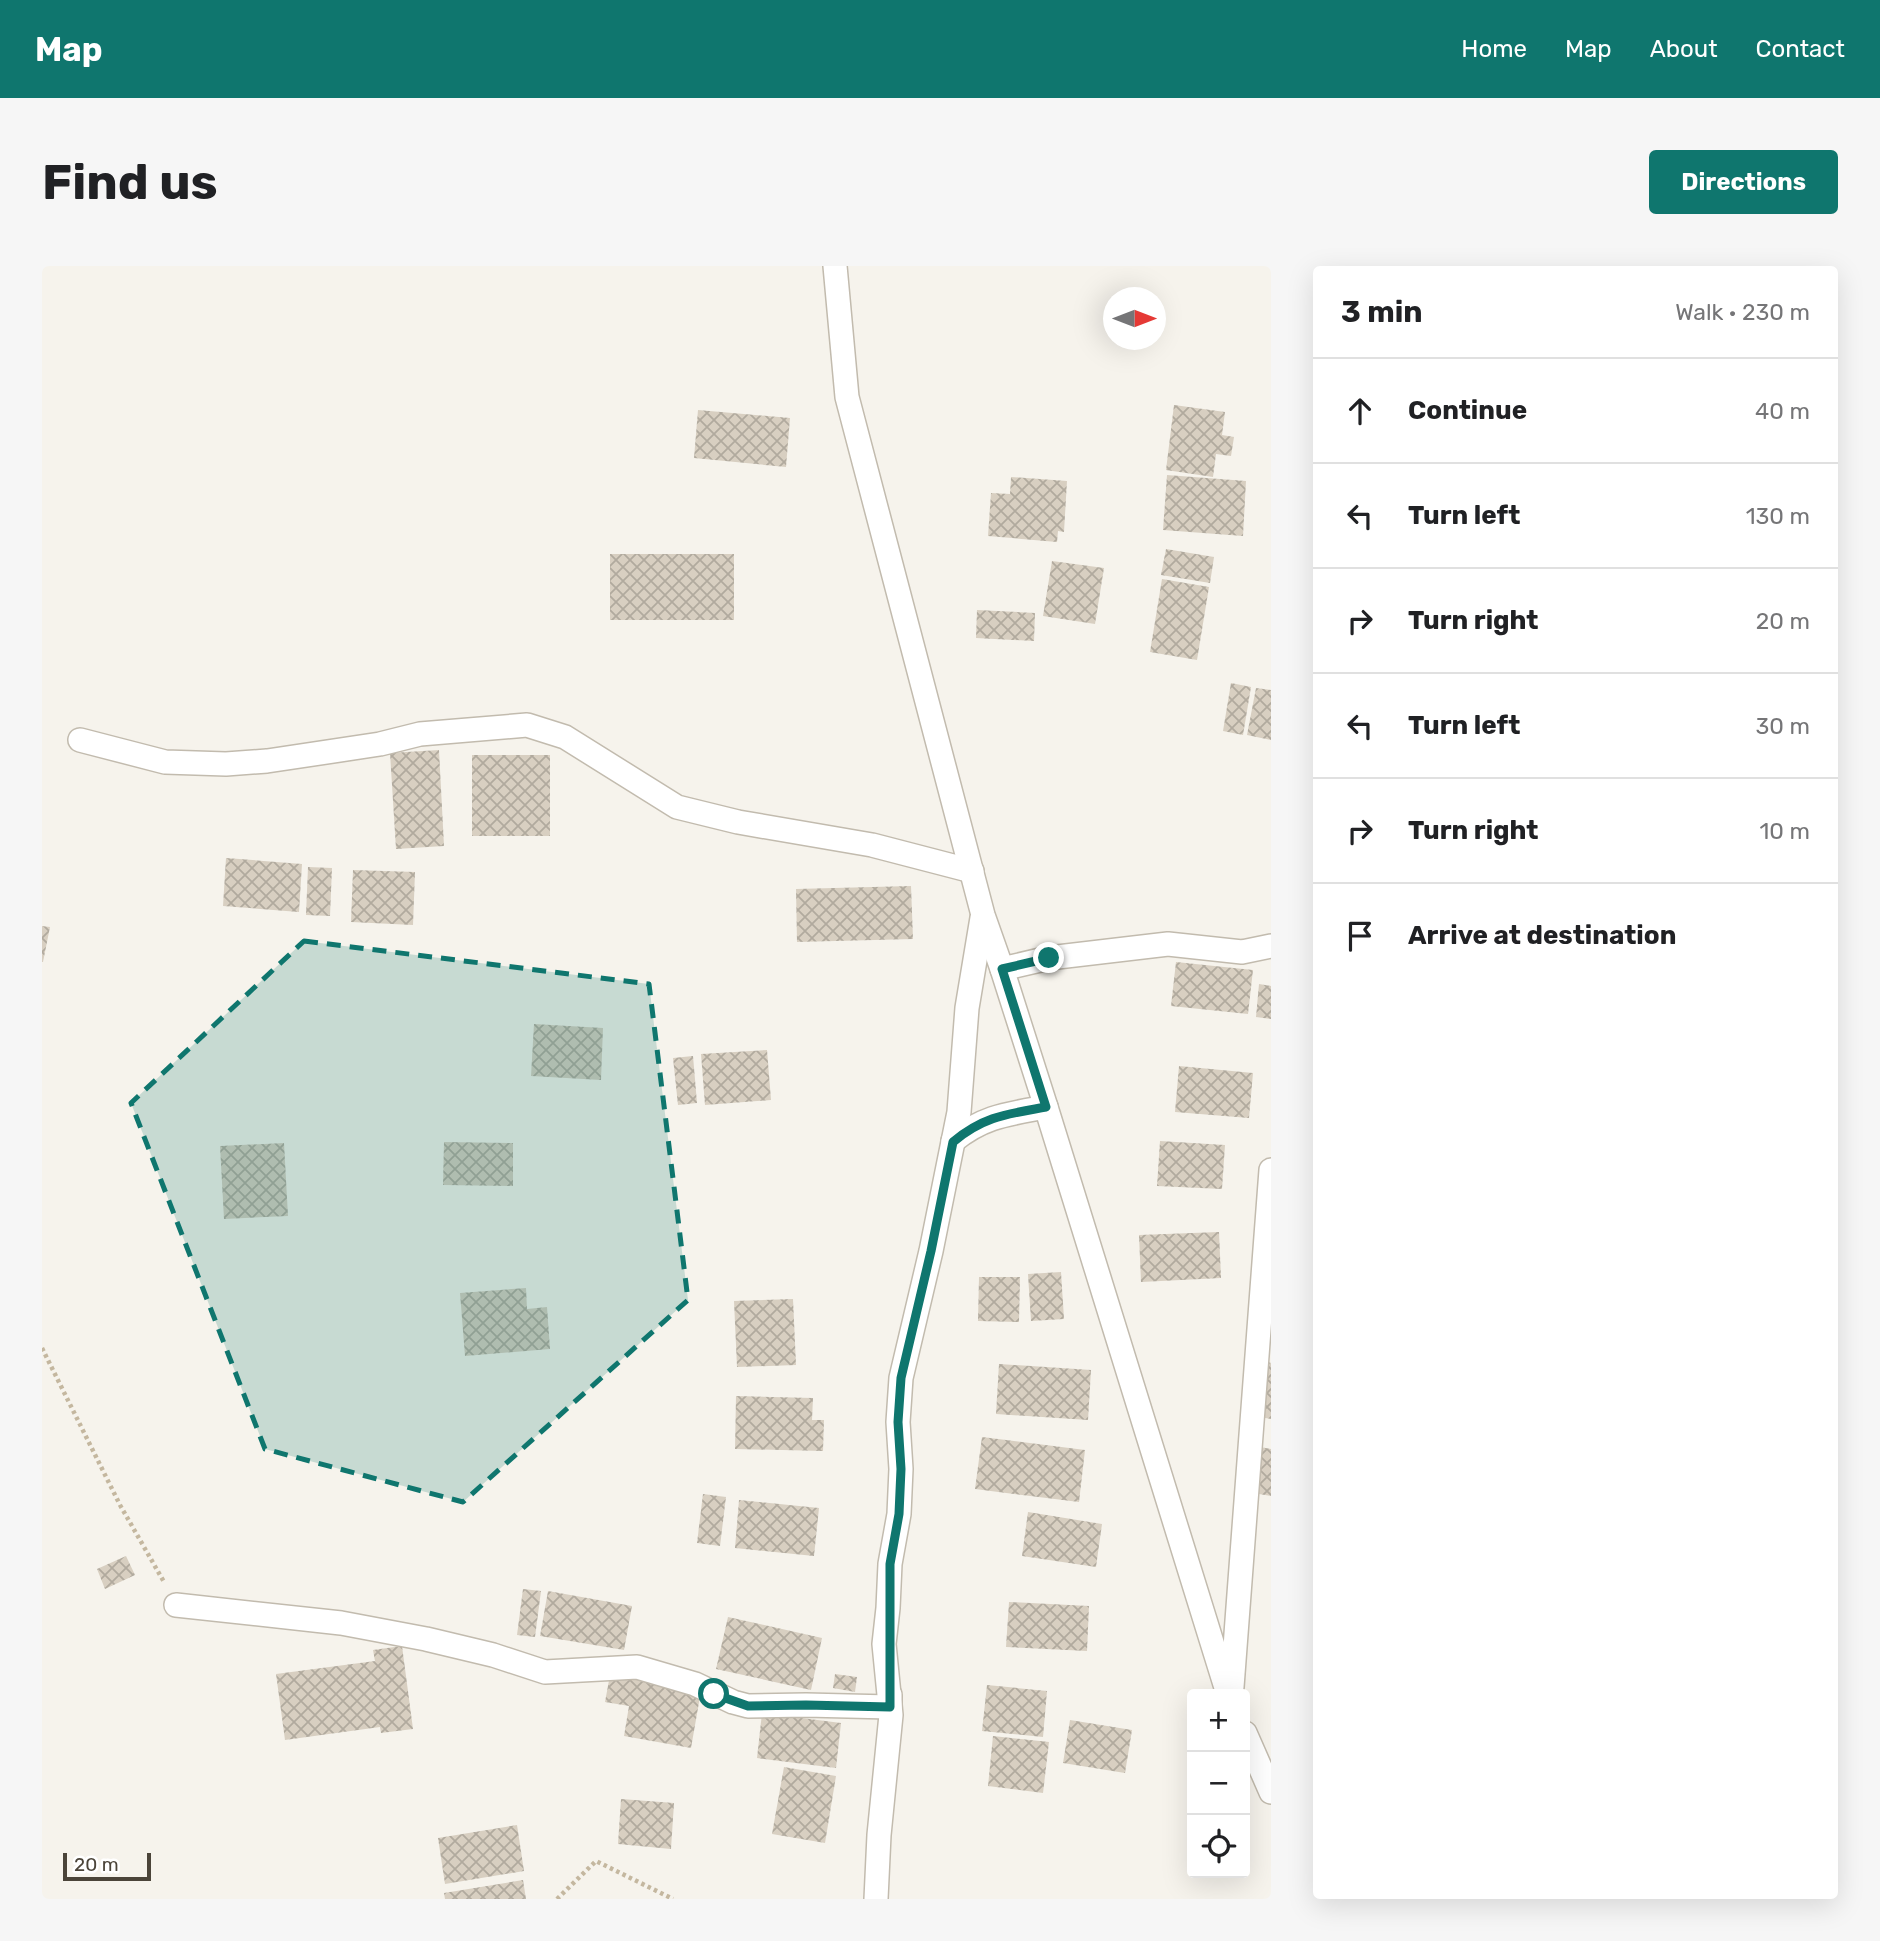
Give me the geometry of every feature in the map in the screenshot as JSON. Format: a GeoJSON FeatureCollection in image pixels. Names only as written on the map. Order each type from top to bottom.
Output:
{"type":"FeatureCollection","features":[{"type":"Feature","properties":{"kind":"street"},"geometry":{"type":"LineString","coordinates":[[835,266],[847,397],[983,915],[1228,1689]]}},
{"type":"Feature","properties":{"kind":"street"},"geometry":{"type":"LineString","coordinates":[[80,740],[165,762],[226,764],[267,761],[380,744],[420,734],[527,725],[565,737],[677,807],[738,822],[872,845],[972,872]]}},
{"type":"Feature","properties":{"kind":"street"},"geometry":{"type":"LineString","coordinates":[[876,1899],[890,1707],[884,1644],[890,1564],[899,1514],[901,1469],[898,1422],[901,1378],[931,1251],[959,1112],[967,1008],[983,915]]}},
{"type":"Feature","properties":{"kind":"street"},"geometry":{"type":"LineString","coordinates":[[1002,969],[1049,958],[1168,944],[1242,952],[1271,946]]}},
{"type":"Feature","properties":{"kind":"street"},"geometry":{"type":"LineString","coordinates":[[953,1142],[973,1126],[1001,1115],[1046,1107]]}},
{"type":"Feature","properties":{"kind":"street"},"geometry":{"type":"LineString","coordinates":[[1230,1689],[1271,1170]]}},
{"type":"Feature","properties":{"kind":"street"},"geometry":{"type":"LineString","coordinates":[[176,1605],[341,1623],[414,1636],[493,1655],[545,1672],[637,1667],[695,1684],[748,1706],[890,1707]]}},
{"type":"Feature","properties":{"kind":"street"},"geometry":{"type":"LineString","coordinates":[[1250,1744],[1271,1792]]}},
{"type":"Feature","properties":{"kind":"path"},"geometry":{"type":"LineString","coordinates":[[42,1348],[120,1505],[176,1605]]}},
{"type":"Feature","properties":{"kind":"path"},"geometry":{"type":"LineString","coordinates":[[558,1899],[596,1861],[673,1899]]}},
{"type":"Feature","properties":{"kind":"highlighted area"},"geometry":{"type":"Polygon","coordinates":[[[304,941],[649,984],[688,1300],[463,1502],[265,1449],[131,1103],[304,941]]]}},
{"type":"Feature","properties":{"kind":"building"},"geometry":{"type":"Polygon","coordinates":[[[1174,405],[1225,412],[1222,435],[1234,437],[1231,456],[1216,454],[1213,477],[1166,470],[1174,405]]]}},
{"type":"Feature","properties":{"kind":"building"},"geometry":{"type":"Polygon","coordinates":[[[698,410],[790,418],[786,467],[694,458],[698,410]]]}},
{"type":"Feature","properties":{"kind":"building"},"geometry":{"type":"Polygon","coordinates":[[[1167,475],[1246,481],[1243,536],[1163,530],[1167,475]]]}},
{"type":"Feature","properties":{"kind":"building"},"geometry":{"type":"Polygon","coordinates":[[[1011,477],[1067,481],[1064,532],[1058,531],[1057,542],[988,536],[991,493],[1010,494],[1011,477]]]}},
{"type":"Feature","properties":{"kind":"building"},"geometry":{"type":"Polygon","coordinates":[[[1166,549],[1214,557],[1210,583],[1161,575],[1166,549]]]}},
{"type":"Feature","properties":{"kind":"building"},"geometry":{"type":"Polygon","coordinates":[[[610,554],[734,554],[734,620],[610,620],[610,554]]]}},
{"type":"Feature","properties":{"kind":"building"},"geometry":{"type":"Polygon","coordinates":[[[1052,561],[1104,568],[1095,624],[1043,616],[1052,561]]]}},
{"type":"Feature","properties":{"kind":"building"},"geometry":{"type":"Polygon","coordinates":[[[1162,579],[1209,587],[1197,660],[1150,652],[1162,579]]]}},
{"type":"Feature","properties":{"kind":"building"},"geometry":{"type":"Polygon","coordinates":[[[977,610],[1035,613],[1034,641],[976,638],[977,610]]]}},
{"type":"Feature","properties":{"kind":"building"},"geometry":{"type":"Polygon","coordinates":[[[1231,683],[1251,687],[1243,735],[1223,731],[1231,683]]]}},
{"type":"Feature","properties":{"kind":"building"},"geometry":{"type":"Polygon","coordinates":[[[1256,688],[1271,690],[1271,740],[1247,735],[1256,688]]]}},
{"type":"Feature","properties":{"kind":"building"},"geometry":{"type":"Polygon","coordinates":[[[439,750],[444,846],[396,849],[390,753],[439,750]]]}},
{"type":"Feature","properties":{"kind":"building"},"geometry":{"type":"Polygon","coordinates":[[[472,755],[550,755],[550,836],[472,836],[472,755]]]}},
{"type":"Feature","properties":{"kind":"building"},"geometry":{"type":"Polygon","coordinates":[[[226,858],[302,864],[299,912],[223,906],[226,858]]]}},
{"type":"Feature","properties":{"kind":"building"},"geometry":{"type":"Polygon","coordinates":[[[308,867],[332,868],[330,916],[306,915],[308,867]]]}},
{"type":"Feature","properties":{"kind":"building"},"geometry":{"type":"Polygon","coordinates":[[[353,870],[415,872],[413,925],[351,922],[353,870]]]}},
{"type":"Feature","properties":{"kind":"building"},"geometry":{"type":"Polygon","coordinates":[[[911,886],[913,939],[797,942],[796,889],[911,886]]]}},
{"type":"Feature","properties":{"kind":"building"},"geometry":{"type":"Polygon","coordinates":[[[42,926],[50,927],[43,962],[42,962],[42,926]]]}},
{"type":"Feature","properties":{"kind":"building"},"geometry":{"type":"Polygon","coordinates":[[[1176,962],[1253,970],[1248,1014],[1171,1006],[1176,962]]]}},
{"type":"Feature","properties":{"kind":"building"},"geometry":{"type":"Polygon","coordinates":[[[1259,984],[1271,986],[1271,1019],[1256,1017],[1259,984]]]}},
{"type":"Feature","properties":{"kind":"building"},"geometry":{"type":"Polygon","coordinates":[[[534,1024],[603,1028],[601,1080],[531,1076],[534,1024]]]}},
{"type":"Feature","properties":{"kind":"building"},"geometry":{"type":"Polygon","coordinates":[[[767,1050],[771,1100],[705,1105],[701,1054],[767,1050]]]}},
{"type":"Feature","properties":{"kind":"building"},"geometry":{"type":"Polygon","coordinates":[[[693,1056],[697,1103],[678,1105],[673,1058],[693,1056]]]}},
{"type":"Feature","properties":{"kind":"building"},"geometry":{"type":"Polygon","coordinates":[[[1179,1066],[1253,1073],[1249,1118],[1175,1112],[1179,1066]]]}},
{"type":"Feature","properties":{"kind":"building"},"geometry":{"type":"Polygon","coordinates":[[[1160,1141],[1225,1145],[1222,1189],[1157,1186],[1160,1141]]]}},
{"type":"Feature","properties":{"kind":"building"},"geometry":{"type":"Polygon","coordinates":[[[444,1142],[513,1143],[513,1186],[443,1185],[444,1142]]]}},
{"type":"Feature","properties":{"kind":"building"},"geometry":{"type":"Polygon","coordinates":[[[284,1143],[288,1216],[224,1219],[220,1146],[284,1143]]]}},
{"type":"Feature","properties":{"kind":"building"},"geometry":{"type":"Polygon","coordinates":[[[1219,1232],[1221,1278],[1141,1282],[1139,1235],[1219,1232]]]}},
{"type":"Feature","properties":{"kind":"building"},"geometry":{"type":"Polygon","coordinates":[[[1061,1272],[1064,1319],[1031,1321],[1028,1274],[1061,1272]]]}},
{"type":"Feature","properties":{"kind":"building"},"geometry":{"type":"Polygon","coordinates":[[[979,1277],[1020,1277],[1019,1322],[978,1321],[979,1277]]]}},
{"type":"Feature","properties":{"kind":"building"},"geometry":{"type":"Polygon","coordinates":[[[526,1288],[527,1309],[547,1307],[550,1349],[465,1356],[460,1293],[526,1288]]]}},
{"type":"Feature","properties":{"kind":"building"},"geometry":{"type":"Polygon","coordinates":[[[793,1299],[796,1365],[737,1367],[734,1301],[793,1299]]]}},
{"type":"Feature","properties":{"kind":"building"},"geometry":{"type":"Polygon","coordinates":[[[1268,1362],[1271,1363],[1271,1419],[1260,1417],[1268,1362]]]}},
{"type":"Feature","properties":{"kind":"building"},"geometry":{"type":"Polygon","coordinates":[[[999,1364],[1091,1370],[1088,1420],[996,1414],[999,1364]]]}},
{"type":"Feature","properties":{"kind":"building"},"geometry":{"type":"Polygon","coordinates":[[[736,1396],[813,1398],[812,1420],[824,1420],[823,1451],[735,1449],[736,1396]]]}},
{"type":"Feature","properties":{"kind":"building"},"geometry":{"type":"Polygon","coordinates":[[[982,1437],[1085,1450],[1079,1502],[975,1489],[982,1437]]]}},
{"type":"Feature","properties":{"kind":"building"},"geometry":{"type":"Polygon","coordinates":[[[1260,1447],[1271,1449],[1271,1496],[1253,1493],[1260,1447]]]}},
{"type":"Feature","properties":{"kind":"building"},"geometry":{"type":"Polygon","coordinates":[[[703,1494],[726,1497],[720,1546],[697,1543],[703,1494]]]}},
{"type":"Feature","properties":{"kind":"building"},"geometry":{"type":"Polygon","coordinates":[[[739,1500],[819,1508],[814,1556],[735,1548],[739,1500]]]}},
{"type":"Feature","properties":{"kind":"building"},"geometry":{"type":"Polygon","coordinates":[[[1028,1512],[1102,1524],[1096,1567],[1022,1556],[1028,1512]]]}},
{"type":"Feature","properties":{"kind":"building"},"geometry":{"type":"Polygon","coordinates":[[[126,1556],[135,1575],[105,1589],[97,1569],[126,1556]]]}},
{"type":"Feature","properties":{"kind":"building"},"geometry":{"type":"Polygon","coordinates":[[[523,1589],[541,1591],[535,1637],[517,1635],[523,1589]]]}},
{"type":"Feature","properties":{"kind":"building"},"geometry":{"type":"Polygon","coordinates":[[[548,1591],[632,1606],[624,1650],[540,1636],[548,1591]]]}},
{"type":"Feature","properties":{"kind":"building"},"geometry":{"type":"Polygon","coordinates":[[[1009,1602],[1089,1606],[1087,1651],[1006,1647],[1009,1602]]]}},
{"type":"Feature","properties":{"kind":"building"},"geometry":{"type":"Polygon","coordinates":[[[728,1617],[822,1638],[811,1690],[716,1669],[728,1617]]]}},
{"type":"Feature","properties":{"kind":"building"},"geometry":{"type":"Polygon","coordinates":[[[402,1646],[413,1729],[381,1733],[380,1727],[285,1740],[276,1674],[375,1661],[373,1650],[402,1646]]]}},
{"type":"Feature","properties":{"kind":"building"},"geometry":{"type":"Polygon","coordinates":[[[835,1674],[857,1677],[855,1692],[833,1688],[835,1674]]]}},
{"type":"Feature","properties":{"kind":"building"},"geometry":{"type":"Polygon","coordinates":[[[610,1675],[701,1691],[691,1748],[624,1736],[629,1706],[605,1702],[610,1675]]]}},
{"type":"Feature","properties":{"kind":"building"},"geometry":{"type":"Polygon","coordinates":[[[987,1685],[1047,1691],[1043,1737],[982,1731],[987,1685]]]}},
{"type":"Feature","properties":{"kind":"building"},"geometry":{"type":"Polygon","coordinates":[[[762,1713],[841,1723],[836,1768],[757,1758],[762,1713]]]}},
{"type":"Feature","properties":{"kind":"building"},"geometry":{"type":"Polygon","coordinates":[[[1070,1720],[1132,1730],[1125,1773],[1063,1763],[1070,1720]]]}},
{"type":"Feature","properties":{"kind":"building"},"geometry":{"type":"Polygon","coordinates":[[[993,1736],[1049,1742],[1043,1793],[988,1786],[993,1736]]]}},
{"type":"Feature","properties":{"kind":"building"},"geometry":{"type":"Polygon","coordinates":[[[784,1767],[836,1776],[825,1843],[772,1834],[784,1767]]]}},
{"type":"Feature","properties":{"kind":"building"},"geometry":{"type":"Polygon","coordinates":[[[621,1799],[674,1803],[671,1849],[618,1844],[621,1799]]]}},
{"type":"Feature","properties":{"kind":"building"},"geometry":{"type":"Polygon","coordinates":[[[517,1825],[524,1871],[445,1884],[438,1838],[517,1825]]]}},
{"type":"Feature","properties":{"kind":"building"},"geometry":{"type":"Polygon","coordinates":[[[523,1880],[526,1899],[445,1899],[444,1893],[523,1880]]]}},
{"type":"Feature","properties":{"kind":"route"},"geometry":{"type":"LineString","coordinates":[[714,1694],[748,1706],[890,1707],[888,1608],[890,1564],[899,1514],[901,1469],[898,1422],[901,1378],[953,1142],[973,1126],[1001,1115],[1046,1107],[1002,969],[1049,958]]}}]}
